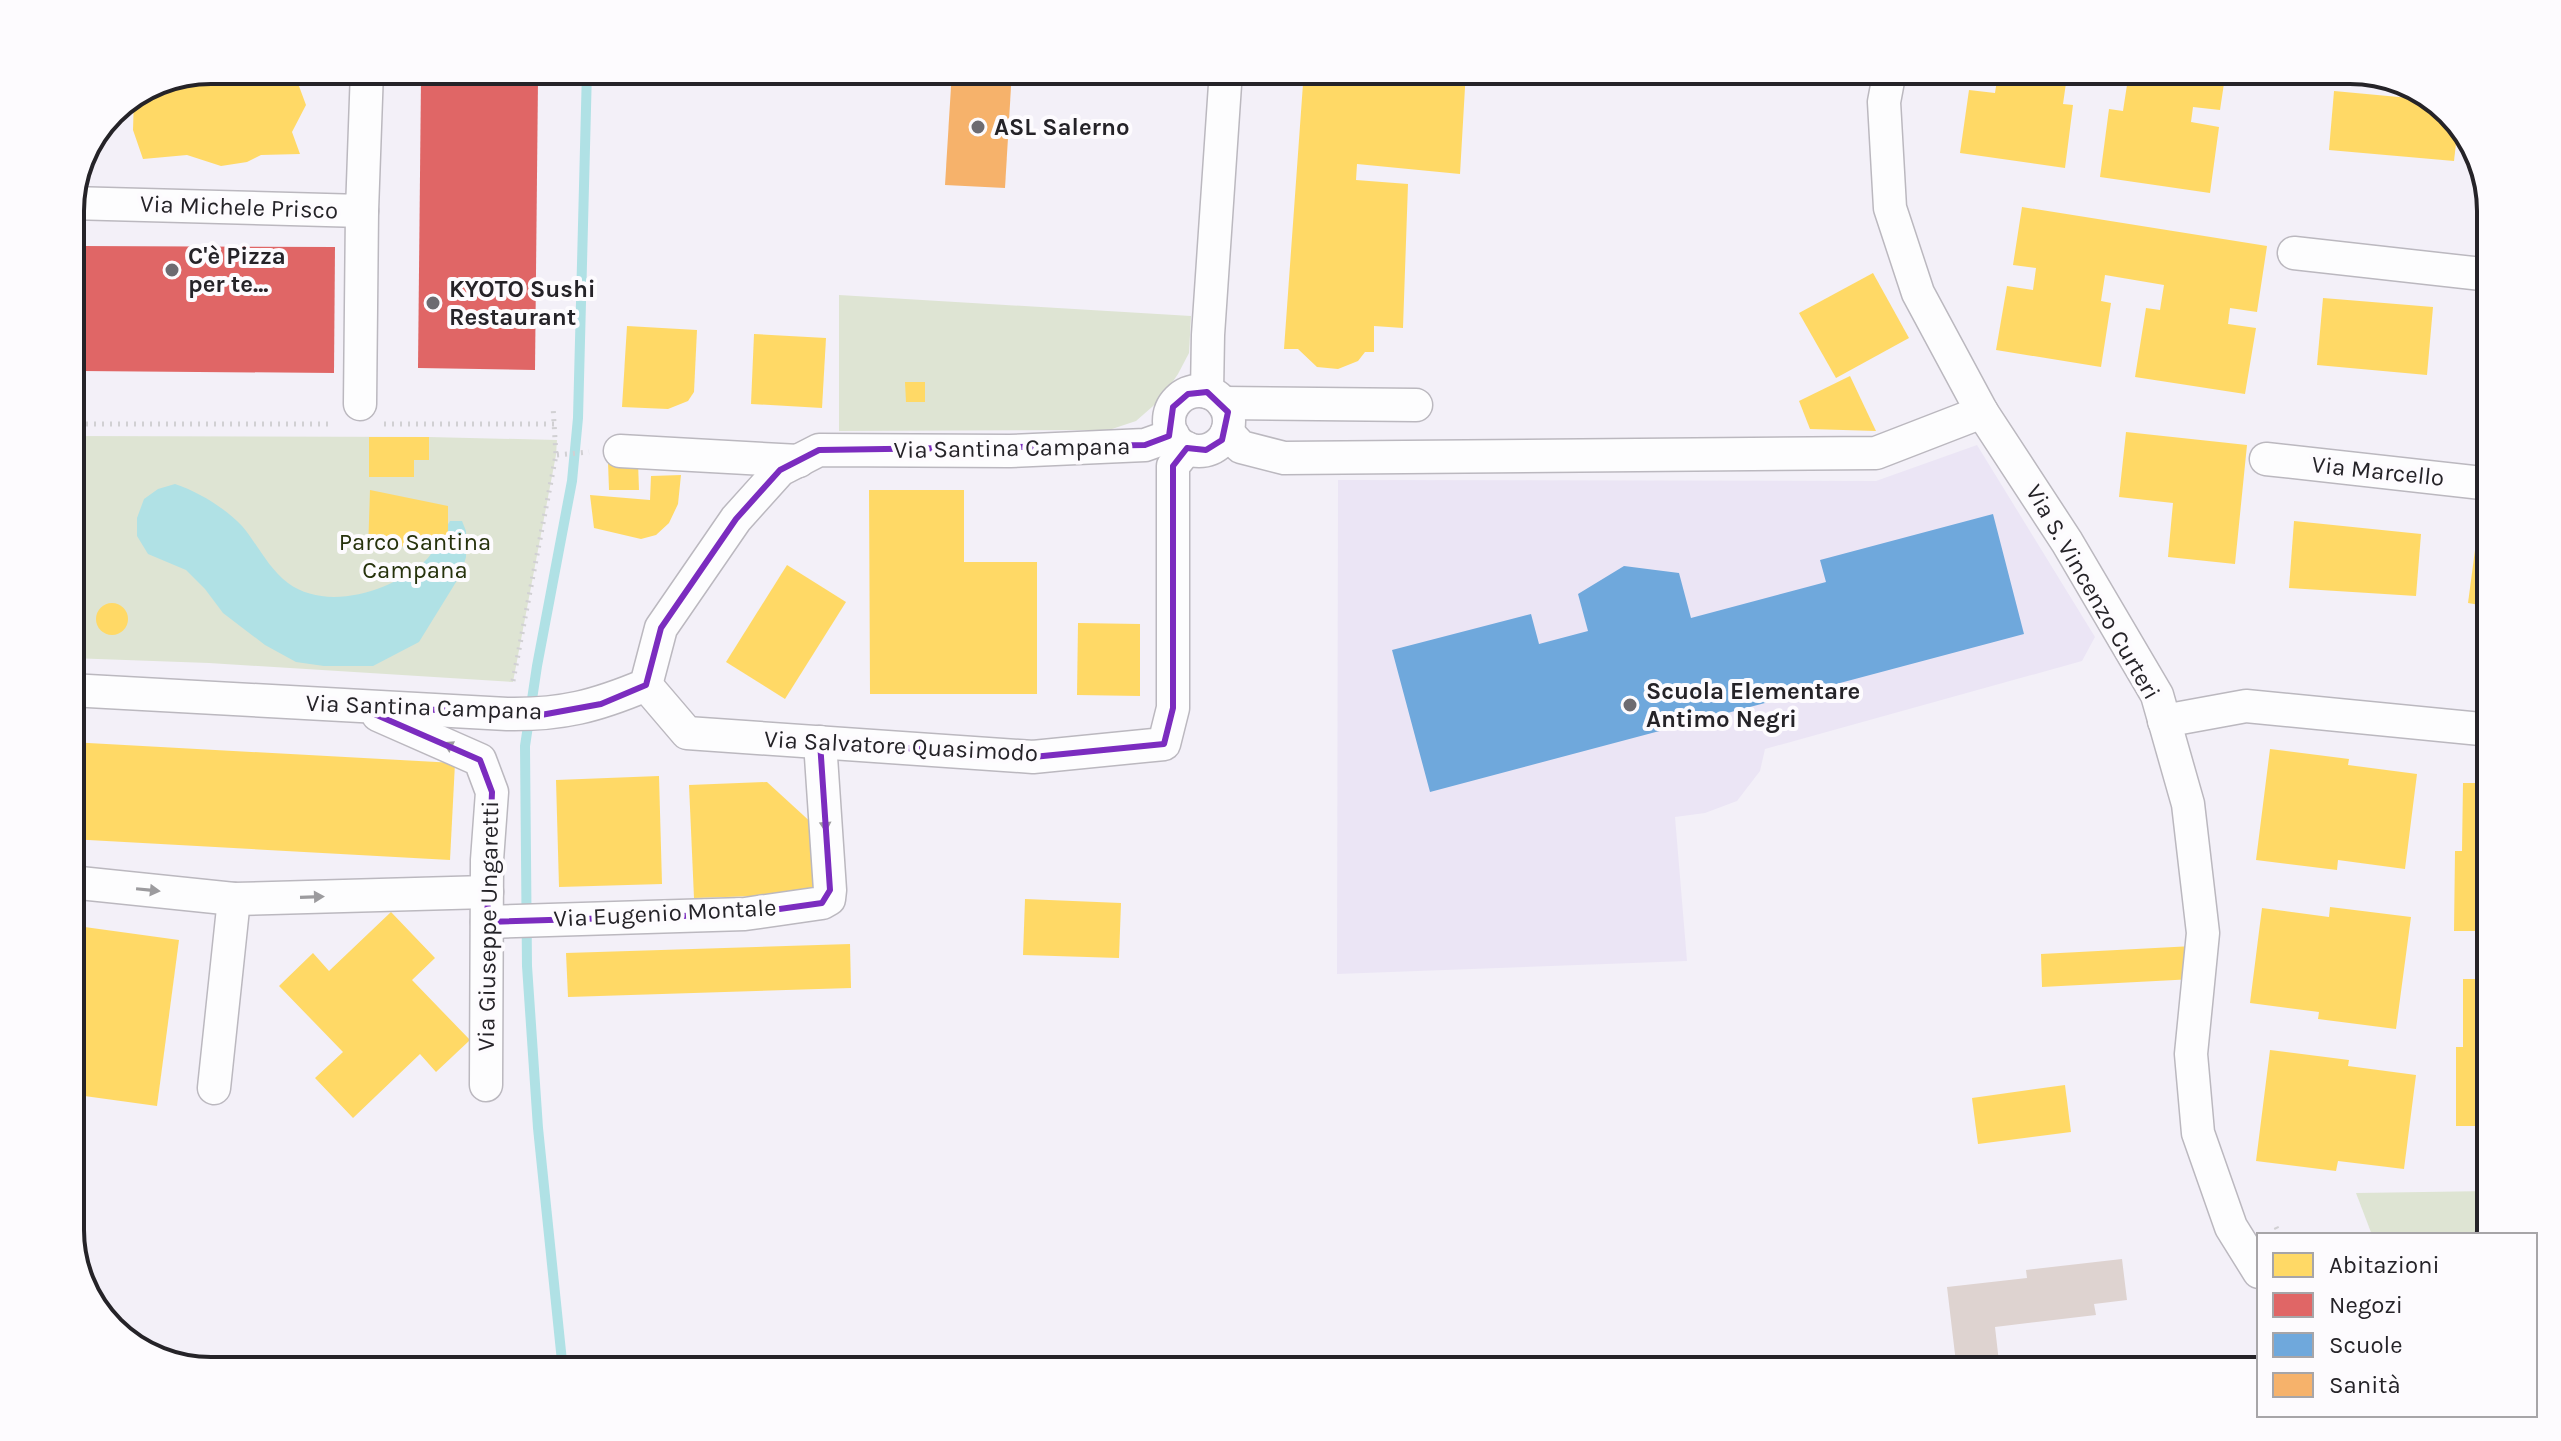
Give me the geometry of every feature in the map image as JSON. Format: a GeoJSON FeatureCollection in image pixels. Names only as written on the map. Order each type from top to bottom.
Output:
{"type":"FeatureCollection","features":[{"type":"Feature","properties":{"kind":"street","name":"Via Michele Prisco"},"geometry":{"type":"LineString","coordinates":[[84,203],[362,211],[367,84]]}},
{"type":"Feature","properties":{"kind":"street"},"geometry":{"type":"LineString","coordinates":[[1225,84],[1208,335],[1219,409],[1222,440],[1206,450],[1196,451],[1180,442],[1170,416],[1179,399],[1197,392],[1219,409],[1241,447],[1284,458],[1876,453],[1982,412]]}},
{"type":"Feature","properties":{"kind":"street","name":"Via S. Vincenzo Curteri"},"geometry":{"type":"LineString","coordinates":[[1887,84],[1884,102],[1890,208],[1918,293],[1982,412],[2075,554],[2157,695],[2188,804],[2203,933],[2191,1054],[2198,1133],[2231,1227],[2257,1269]]}},
{"type":"Feature","properties":{"kind":"street"},"geometry":{"type":"LineString","coordinates":[[360,417],[362,211]]}},
{"type":"Feature","properties":{"kind":"street"},"geometry":{"type":"LineString","coordinates":[[2294,253],[2477,273]]}},
{"type":"Feature","properties":{"kind":"street"},"geometry":{"type":"LineString","coordinates":[[1219,409],[1416,405]]}},
{"type":"Feature","properties":{"kind":"street","name":"Via Santina Campana"},"geometry":{"type":"LineString","coordinates":[[84,691],[541,715],[601,704],[646,685],[661,628],[736,519],[780,470],[819,450],[1025,451],[1180,442]]}},
{"type":"Feature","properties":{"kind":"street","name":"Via Salvatore Quasimodo"},"geometry":{"type":"LineString","coordinates":[[646,685],[687,733],[1033,757],[1164,744],[1173,708],[1173,466],[1180,442]]}},
{"type":"Feature","properties":{"kind":"street"},"geometry":{"type":"LineString","coordinates":[[604,452],[799,461]]}},
{"type":"Feature","properties":{"kind":"street","name":"Via Marcello"},"geometry":{"type":"LineString","coordinates":[[2266,459],[2477,482]]}},
{"type":"Feature","properties":{"kind":"street","name":"Via Giuseppe Ungaretti"},"geometry":{"type":"LineString","coordinates":[[356,706],[480,760],[492,792],[492,911],[486,1085]]}},
{"type":"Feature","properties":{"kind":"street"},"geometry":{"type":"LineString","coordinates":[[2164,721],[2246,706],[2477,729]]}},
{"type":"Feature","properties":{"kind":"street","name":"Via Eugenio Montale"},"geometry":{"type":"LineString","coordinates":[[84,883],[234,899],[492,911],[545,919],[745,914],[822,903],[829,899],[820,742]]}},
{"type":"Feature","properties":{"kind":"street"},"geometry":{"type":"LineString","coordinates":[[214,1088],[234,899]]}},
{"type":"Feature","properties":{"kind":"path"},"geometry":{"type":"LineString","coordinates":[[507,714],[556,455],[553,406]]}},
{"type":"Feature","properties":{"kind":"path"},"geometry":{"type":"LineString","coordinates":[[84,424],[360,417],[555,424]]}},
{"type":"Feature","properties":{"kind":"path"},"geometry":{"type":"LineString","coordinates":[[556,455],[604,452]]}},
{"type":"Feature","properties":{"kind":"path"},"geometry":{"type":"LineString","coordinates":[[2276,1227],[2279,1233]]}},
{"type":"Feature","properties":{"kind":"highlighted area"},"geometry":{"type":"Polygon","coordinates":[[[1207,392],[1228,412],[1222,440],[1206,450],[1187,448],[1173,466],[1173,708],[1164,744],[1033,757],[820,742],[830,890],[822,903],[745,914],[487,922],[492,792],[480,760],[356,706],[541,715],[601,704],[646,685],[661,628],[736,519],[780,470],[819,450],[1145,445],[1169,436],[1173,407],[1188,394],[1207,392]]]}},
{"type":"Feature","properties":{"kind":"shaded area","name":"Scuola Elementare Antimo Negri"},"geometry":{"type":"Polygon","coordinates":[[[1977,445],[2095,637],[2082,661],[1765,749],[1760,771],[1737,801],[1705,813],[1675,817],[1687,961],[1337,974],[1338,480],[1876,481],[1977,445]]]}},
{"type":"Feature","properties":{"kind":"green space"},"geometry":{"type":"Polygon","coordinates":[[[839,295],[1191,316],[1189,353],[1160,400],[1136,421],[1109,430],[839,431],[839,295]]]}},
{"type":"Feature","properties":{"kind":"green space","name":"Parco Santina Campana"},"geometry":{"type":"Polygon","coordinates":[[[84,436],[557,440],[513,682],[84,659],[84,436]]]}},
{"type":"Feature","properties":{"kind":"green space"},"geometry":{"type":"Polygon","coordinates":[[[2477,1191],[2477,1233],[2371,1233],[2356,1193],[2477,1191]]]}},
{"type":"Feature","properties":{"kind":"water"},"geometry":{"type":"Polygon","coordinates":[[[175,484],[193,491],[228,513],[248,533],[275,570],[288,583],[304,592],[339,597],[394,582],[424,562],[450,521],[462,521],[466,531],[466,557],[461,574],[419,642],[373,666],[324,666],[296,662],[265,645],[223,613],[186,570],[148,554],[137,536],[137,518],[144,499],[158,489],[175,484]]]}},
{"type":"Feature","properties":{"kind":"building: Abitazioni"},"geometry":{"type":"Polygon","coordinates":[[[298,84],[306,105],[292,132],[300,154],[261,155],[247,162],[221,166],[187,155],[143,159],[133,130],[134,111],[170,91],[195,85],[298,84]]]}},
{"type":"Feature","properties":{"kind":"building: Abitazioni"},"geometry":{"type":"Polygon","coordinates":[[[1303,84],[1465,84],[1460,174],[1357,164],[1356,180],[1408,184],[1403,328],[1374,326],[1374,352],[1365,352],[1358,361],[1338,369],[1317,367],[1298,349],[1284,349],[1303,84]]]}},
{"type":"Feature","properties":{"kind":"building: Abitazioni"},"geometry":{"type":"Polygon","coordinates":[[[1996,84],[2066,84],[2063,104],[2073,105],[2065,168],[1960,153],[1969,90],[1995,93],[1996,84]]]}},
{"type":"Feature","properties":{"kind":"building: Abitazioni"},"geometry":{"type":"Polygon","coordinates":[[[2120,84],[2224,84],[2220,110],[2193,107],[2191,122],[2219,127],[2210,193],[2100,177],[2109,109],[2123,111],[2127,85],[2120,84]]]}},
{"type":"Feature","properties":{"kind":"building: Abitazioni"},"geometry":{"type":"Polygon","coordinates":[[[2334,91],[2406,98],[2440,121],[2456,142],[2454,161],[2329,150],[2334,91]]]}},
{"type":"Feature","properties":{"kind":"building: Abitazioni"},"geometry":{"type":"Polygon","coordinates":[[[2022,207],[2267,246],[2257,312],[2230,308],[2228,324],[2256,328],[2245,394],[2135,377],[2146,308],[2160,310],[2164,285],[2105,275],[2101,301],[2111,303],[2101,367],[1996,350],[2007,286],[2033,290],[2036,268],[2013,265],[2022,207]]]}},
{"type":"Feature","properties":{"kind":"building: Abitazioni"},"geometry":{"type":"Polygon","coordinates":[[[1873,273],[1909,338],[1836,378],[1799,313],[1873,273]]]}},
{"type":"Feature","properties":{"kind":"building: Abitazioni"},"geometry":{"type":"Polygon","coordinates":[[[2323,298],[2433,307],[2427,375],[2317,365],[2323,298]]]}},
{"type":"Feature","properties":{"kind":"building: Abitazioni"},"geometry":{"type":"Polygon","coordinates":[[[627,326],[697,330],[694,392],[688,401],[668,409],[622,407],[627,326]]]}},
{"type":"Feature","properties":{"kind":"building: Abitazioni"},"geometry":{"type":"Polygon","coordinates":[[[754,334],[826,338],[822,408],[751,404],[754,334]]]}},
{"type":"Feature","properties":{"kind":"building: Abitazioni"},"geometry":{"type":"Polygon","coordinates":[[[1850,376],[1876,431],[1810,429],[1799,401],[1850,376]]]}},
{"type":"Feature","properties":{"kind":"building: Abitazioni"},"geometry":{"type":"Polygon","coordinates":[[[905,382],[925,382],[925,402],[906,402],[905,382]]]}},
{"type":"Feature","properties":{"kind":"building: Abitazioni"},"geometry":{"type":"Polygon","coordinates":[[[2126,432],[2247,445],[2235,564],[2168,557],[2173,503],[2119,497],[2126,432]]]}},
{"type":"Feature","properties":{"kind":"building: Abitazioni"},"geometry":{"type":"Polygon","coordinates":[[[369,437],[429,437],[429,460],[414,460],[414,477],[369,477],[369,437]]]}},
{"type":"Feature","properties":{"kind":"building: Abitazioni"},"geometry":{"type":"Polygon","coordinates":[[[608,462],[638,462],[639,490],[609,490],[608,462]]]}},
{"type":"Feature","properties":{"kind":"building: Abitazioni"},"geometry":{"type":"Polygon","coordinates":[[[681,475],[678,504],[669,523],[656,535],[641,539],[594,528],[590,495],[650,500],[651,476],[681,475]]]}},
{"type":"Feature","properties":{"kind":"building: Abitazioni"},"geometry":{"type":"Polygon","coordinates":[[[370,490],[448,506],[448,540],[368,551],[370,490]]]}},
{"type":"Feature","properties":{"kind":"building: Abitazioni"},"geometry":{"type":"Polygon","coordinates":[[[869,490],[964,490],[964,562],[1037,562],[1037,694],[870,694],[869,490]]]}},
{"type":"Feature","properties":{"kind":"building: Abitazioni"},"geometry":{"type":"Polygon","coordinates":[[[2294,521],[2421,534],[2416,596],[2289,588],[2294,521]]]}},
{"type":"Feature","properties":{"kind":"building: Abitazioni"},"geometry":{"type":"Polygon","coordinates":[[[2477,535],[2477,605],[2468,603],[2477,535]]]}},
{"type":"Feature","properties":{"kind":"building: Abitazioni"},"geometry":{"type":"Polygon","coordinates":[[[787,565],[846,602],[785,699],[726,662],[787,565]]]}},
{"type":"Feature","properties":{"kind":"building: Abitazioni"},"geometry":{"type":"Polygon","coordinates":[[[112,603],[124,607],[128,619],[124,631],[112,635],[100,631],[96,619],[100,607],[112,603]]]}},
{"type":"Feature","properties":{"kind":"building: Abitazioni"},"geometry":{"type":"Polygon","coordinates":[[[1078,623],[1140,624],[1140,696],[1077,695],[1078,623]]]}},
{"type":"Feature","properties":{"kind":"building: Abitazioni"},"geometry":{"type":"Polygon","coordinates":[[[84,743],[455,763],[450,860],[84,840],[84,743]]]}},
{"type":"Feature","properties":{"kind":"building: Abitazioni"},"geometry":{"type":"Polygon","coordinates":[[[2270,749],[2349,759],[2348,765],[2417,774],[2405,869],[2338,860],[2337,870],[2256,860],[2270,749]]]}},
{"type":"Feature","properties":{"kind":"building: Abitazioni"},"geometry":{"type":"Polygon","coordinates":[[[659,776],[662,884],[559,887],[556,780],[659,776]]]}},
{"type":"Feature","properties":{"kind":"building: Abitazioni"},"geometry":{"type":"Polygon","coordinates":[[[767,782],[815,826],[817,894],[694,898],[689,785],[767,782]]]}},
{"type":"Feature","properties":{"kind":"building: Abitazioni"},"geometry":{"type":"Polygon","coordinates":[[[2463,783],[2477,783],[2477,931],[2454,931],[2455,851],[2462,851],[2463,783]]]}},
{"type":"Feature","properties":{"kind":"building: Abitazioni"},"geometry":{"type":"Polygon","coordinates":[[[1025,899],[1121,903],[1119,958],[1023,955],[1025,899]]]}},
{"type":"Feature","properties":{"kind":"building: Abitazioni"},"geometry":{"type":"Polygon","coordinates":[[[2330,907],[2411,917],[2396,1029],[2318,1019],[2319,1012],[2250,1003],[2262,908],[2329,917],[2330,907]]]}},
{"type":"Feature","properties":{"kind":"building: Abitazioni"},"geometry":{"type":"Polygon","coordinates":[[[391,912],[435,958],[412,980],[470,1040],[436,1072],[420,1054],[353,1118],[315,1078],[343,1052],[279,986],[313,953],[329,971],[391,912]]]}},
{"type":"Feature","properties":{"kind":"building: Abitazioni"},"geometry":{"type":"Polygon","coordinates":[[[84,927],[179,940],[157,1106],[84,1096],[84,927]]]}},
{"type":"Feature","properties":{"kind":"building: Abitazioni"},"geometry":{"type":"Polygon","coordinates":[[[850,944],[851,988],[568,997],[566,953],[850,944]]]}},
{"type":"Feature","properties":{"kind":"building: Abitazioni"},"geometry":{"type":"Polygon","coordinates":[[[2193,946],[2194,979],[2042,987],[2041,954],[2193,946]]]}},
{"type":"Feature","properties":{"kind":"building: Abitazioni"},"geometry":{"type":"Polygon","coordinates":[[[2463,979],[2477,979],[2477,1126],[2456,1126],[2456,1047],[2463,1047],[2463,979]]]}},
{"type":"Feature","properties":{"kind":"building: Abitazioni"},"geometry":{"type":"Polygon","coordinates":[[[2270,1050],[2349,1060],[2348,1066],[2416,1075],[2404,1169],[2338,1161],[2336,1171],[2256,1161],[2270,1050]]]}},
{"type":"Feature","properties":{"kind":"building: Abitazioni"},"geometry":{"type":"Polygon","coordinates":[[[2065,1085],[2071,1132],[1978,1144],[1972,1098],[2065,1085]]]}},
{"type":"Feature","properties":{"kind":"building: Negozi"},"geometry":{"type":"Polygon","coordinates":[[[421,84],[538,84],[535,370],[418,368],[421,84]]]}},
{"type":"Feature","properties":{"kind":"building: Negozi"},"geometry":{"type":"Polygon","coordinates":[[[84,246],[335,247],[334,373],[84,371],[84,246]]]}},
{"type":"Feature","properties":{"kind":"building: Scuole"},"geometry":{"type":"Polygon","coordinates":[[[1993,514],[2024,634],[1430,792],[1392,650],[1531,614],[1539,644],[1588,631],[1578,594],[1624,566],[1679,573],[1691,618],[1826,582],[1820,560],[1993,514]]]}},
{"type":"Feature","properties":{"kind":"building: Sanità","name":"ASL Salerno"},"geometry":{"type":"Polygon","coordinates":[[[951,84],[1011,84],[1005,188],[945,185],[951,84]]]}},
{"type":"Feature","properties":{"kind":"building: Altro"},"geometry":{"type":"Polygon","coordinates":[[[2122,1259],[2127,1300],[2094,1304],[2096,1315],[1995,1327],[1998,1357],[1955,1357],[1947,1287],[2027,1278],[2026,1270],[2122,1259]]]}},
{"type":"Feature","properties":{"kind":"waterway"},"geometry":{"type":"LineString","coordinates":[[562,1357],[538,1128],[527,966],[525,746],[572,481],[578,418],[587,84]]}},
{"type":"Feature","properties":{"kind":"place","name":"ASL Salerno"},"geometry":{"type":"Point","coordinates":[978,127]}},
{"type":"Feature","properties":{"kind":"place","name":"C'è Pizza per te..."},"geometry":{"type":"Point","coordinates":[172,270]}},
{"type":"Feature","properties":{"kind":"place","name":"KYOTO Sushi Restaurant"},"geometry":{"type":"Point","coordinates":[433,303]}},
{"type":"Feature","properties":{"kind":"place","name":"Scuola Elementare Antimo Negri"},"geometry":{"type":"Point","coordinates":[1630,705]}}]}
